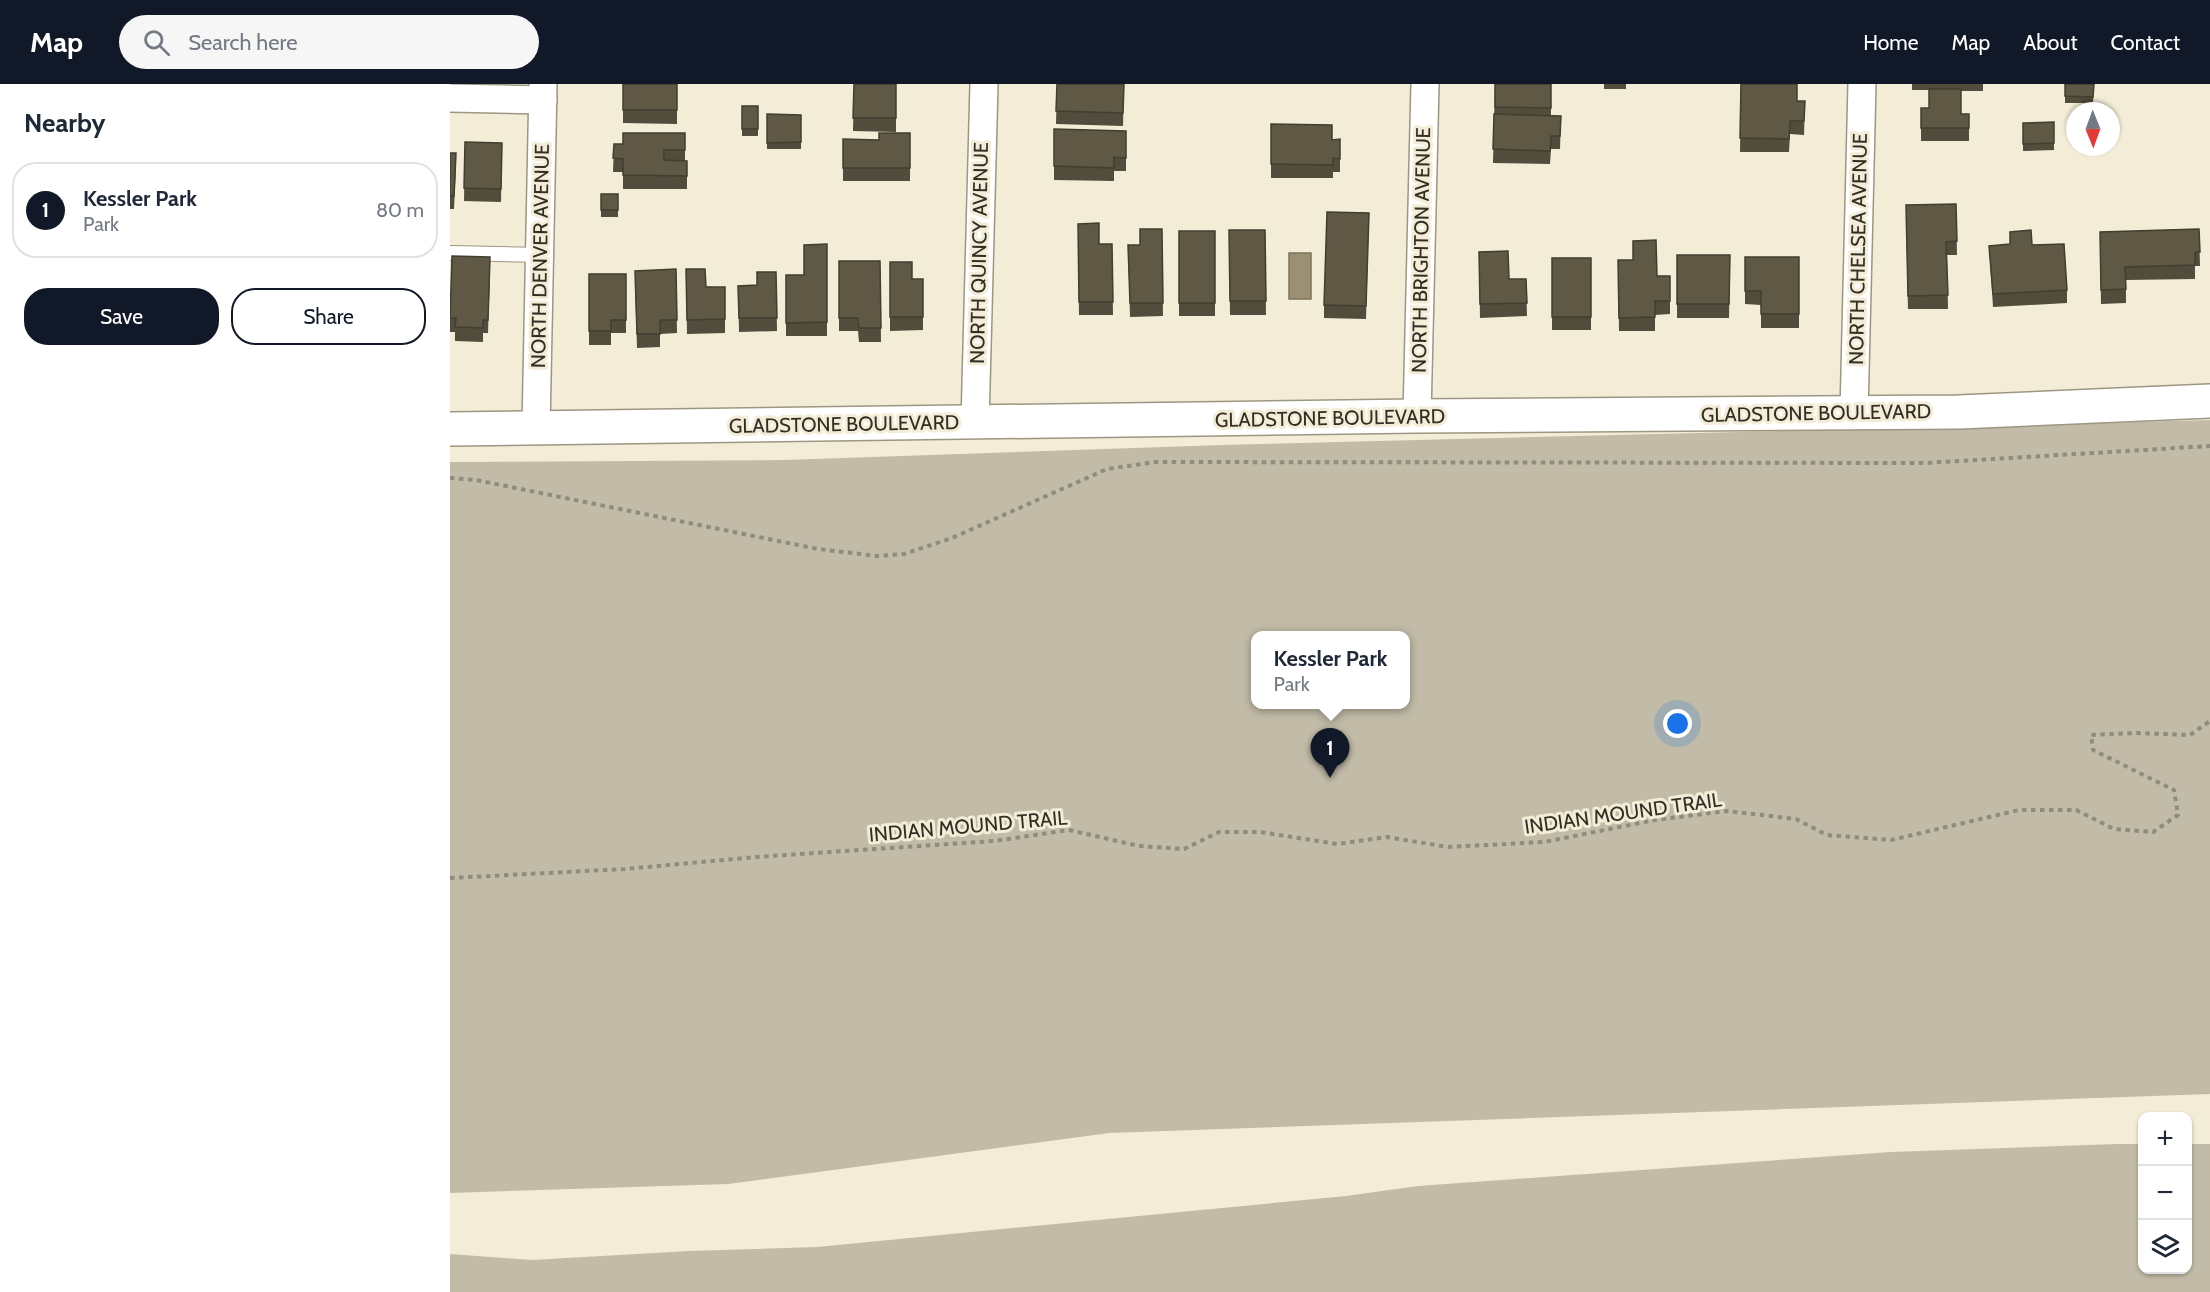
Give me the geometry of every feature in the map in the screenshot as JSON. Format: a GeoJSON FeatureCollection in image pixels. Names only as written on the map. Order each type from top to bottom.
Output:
{"type":"FeatureCollection","features":[{"type":"Feature","properties":{"kind":"street","name":"NORTH QUINCY AVENUE"},"geometry":{"type":"LineString","coordinates":[[975,423],[984,84]]}},
{"type":"Feature","properties":{"kind":"street","name":"NORTH BRIGHTON AVENUE"},"geometry":{"type":"LineString","coordinates":[[1417,416],[1425,84]]}},
{"type":"Feature","properties":{"kind":"street","name":"NORTH CHELSEA AVENUE"},"geometry":{"type":"LineString","coordinates":[[1854,413],[1862,84]]}},
{"type":"Feature","properties":{"kind":"street"},"geometry":{"type":"LineString","coordinates":[[450,98],[543,92]]}},
{"type":"Feature","properties":{"kind":"street","name":"NORTH DENVER AVENUE"},"geometry":{"type":"LineString","coordinates":[[536,428],[543,92]]}},
{"type":"Feature","properties":{"kind":"street","name":"GLADSTONE BOULEVARD"},"geometry":{"type":"LineString","coordinates":[[450,429],[1417,416],[1854,413],[2066,408],[2210,401]]}},
{"type":"Feature","properties":{"kind":"lane"},"geometry":{"type":"LineString","coordinates":[[450,254],[540,255]]}},
{"type":"Feature","properties":{"kind":"path"},"geometry":{"type":"LineString","coordinates":[[450,478],[476,480],[818,549],[877,556],[904,554],[952,538],[1107,470],[1155,462],[1926,463],[2210,446]]}},
{"type":"Feature","properties":{"kind":"path","name":"INDIAN MOUND TRAIL"},"geometry":{"type":"LineString","coordinates":[[450,878],[625,869],[756,857],[994,842],[1069,830],[1140,846],[1184,849],[1219,832],[1260,832],[1336,844],[1387,837],[1449,847],[1534,843],[1655,820],[1727,811],[1796,819],[1827,835],[1891,840],[2019,810],[2076,810],[2114,829],[2153,832],[2178,815],[2174,790],[2093,750],[2091,735],[2135,733],[2190,735],[2210,721]]}},
{"type":"Feature","properties":{"kind":"shaded area"},"geometry":{"type":"Polygon","coordinates":[[[1289,253],[1311,253],[1311,299],[1289,299],[1289,253]]]}},
{"type":"Feature","properties":{"kind":"shaded area"},"geometry":{"type":"Polygon","coordinates":[[[2210,420],[2210,1094],[1109,1133],[728,1184],[450,1193],[450,462],[785,460],[1222,445],[2210,420]]]}},
{"type":"Feature","properties":{"kind":"shaded area"},"geometry":{"type":"Polygon","coordinates":[[[2138,1144],[2138,1274],[2192,1274],[2192,1144],[2210,1144],[2210,1292],[450,1292],[450,1254],[532,1260],[689,1251],[817,1247],[1346,1196],[1418,1186],[1891,1152],[2138,1144]]]}},
{"type":"Feature","properties":{"kind":"building"},"geometry":{"type":"Polygon","coordinates":[[[623,84],[677,84],[677,110],[623,110],[623,84]]]}},
{"type":"Feature","properties":{"kind":"building"},"geometry":{"type":"Polygon","coordinates":[[[854,84],[896,84],[896,118],[853,118],[854,84]]]}},
{"type":"Feature","properties":{"kind":"building"},"geometry":{"type":"Polygon","coordinates":[[[1057,84],[1124,84],[1123,113],[1056,111],[1057,84]]]}},
{"type":"Feature","properties":{"kind":"building"},"geometry":{"type":"Polygon","coordinates":[[[1495,84],[1551,84],[1551,108],[1495,107],[1495,84]]]}},
{"type":"Feature","properties":{"kind":"building"},"geometry":{"type":"Polygon","coordinates":[[[1741,84],[1797,84],[1797,101],[1805,101],[1804,121],[1790,121],[1789,139],[1740,138],[1741,84]]]}},
{"type":"Feature","properties":{"kind":"building"},"geometry":{"type":"Polygon","coordinates":[[[2065,84],[2094,84],[2093,97],[2065,96],[2065,84]]]}},
{"type":"Feature","properties":{"kind":"building"},"geometry":{"type":"Polygon","coordinates":[[[1929,89],[1961,89],[1961,114],[1969,114],[1969,128],[1921,128],[1921,108],[1929,108],[1929,89]]]}},
{"type":"Feature","properties":{"kind":"building"},"geometry":{"type":"Polygon","coordinates":[[[742,106],[758,106],[758,129],[742,129],[742,106]]]}},
{"type":"Feature","properties":{"kind":"building"},"geometry":{"type":"Polygon","coordinates":[[[767,114],[801,115],[801,142],[767,143],[767,114]]]}},
{"type":"Feature","properties":{"kind":"building"},"geometry":{"type":"Polygon","coordinates":[[[1494,114],[1561,116],[1560,136],[1551,136],[1550,151],[1493,149],[1494,114]]]}},
{"type":"Feature","properties":{"kind":"building"},"geometry":{"type":"Polygon","coordinates":[[[2054,122],[2054,143],[2023,144],[2023,123],[2054,122]]]}},
{"type":"Feature","properties":{"kind":"building"},"geometry":{"type":"Polygon","coordinates":[[[1271,124],[1332,125],[1332,140],[1340,139],[1340,159],[1333,158],[1333,165],[1271,164],[1271,124]]]}},
{"type":"Feature","properties":{"kind":"building"},"geometry":{"type":"Polygon","coordinates":[[[1054,129],[1126,131],[1126,158],[1114,157],[1114,168],[1054,166],[1054,129]]]}},
{"type":"Feature","properties":{"kind":"building"},"geometry":{"type":"Polygon","coordinates":[[[623,133],[685,133],[685,150],[664,150],[664,160],[687,161],[687,176],[623,175],[623,159],[613,158],[614,144],[623,144],[623,133]]]}},
{"type":"Feature","properties":{"kind":"building"},"geometry":{"type":"Polygon","coordinates":[[[879,133],[910,133],[910,168],[843,168],[843,139],[879,140],[879,133]]]}},
{"type":"Feature","properties":{"kind":"building"},"geometry":{"type":"Polygon","coordinates":[[[465,142],[502,143],[501,189],[464,188],[465,142]]]}},
{"type":"Feature","properties":{"kind":"building"},"geometry":{"type":"Polygon","coordinates":[[[450,153],[456,153],[454,196],[450,196],[450,153]]]}},
{"type":"Feature","properties":{"kind":"building"},"geometry":{"type":"Polygon","coordinates":[[[601,194],[618,194],[618,210],[601,210],[601,194]]]}},
{"type":"Feature","properties":{"kind":"building"},"geometry":{"type":"Polygon","coordinates":[[[1956,204],[1957,241],[1946,242],[1948,295],[1908,296],[1906,205],[1956,204]]]}},
{"type":"Feature","properties":{"kind":"building"},"geometry":{"type":"Polygon","coordinates":[[[1327,212],[1369,213],[1366,306],[1324,305],[1327,212]]]}},
{"type":"Feature","properties":{"kind":"building"},"geometry":{"type":"Polygon","coordinates":[[[1099,223],[1099,244],[1112,244],[1113,302],[1079,302],[1078,224],[1099,223]]]}},
{"type":"Feature","properties":{"kind":"building"},"geometry":{"type":"Polygon","coordinates":[[[1140,229],[1162,229],[1163,303],[1130,303],[1128,245],[1140,245],[1140,229]]]}},
{"type":"Feature","properties":{"kind":"building"},"geometry":{"type":"Polygon","coordinates":[[[2199,229],[2200,252],[2195,252],[2195,265],[2125,267],[2126,289],[2101,290],[2100,232],[2199,229]]]}},
{"type":"Feature","properties":{"kind":"building"},"geometry":{"type":"Polygon","coordinates":[[[1229,230],[1265,230],[1266,301],[1230,301],[1229,230]]]}},
{"type":"Feature","properties":{"kind":"building"},"geometry":{"type":"Polygon","coordinates":[[[2031,230],[2032,245],[2064,244],[2067,290],[1993,294],[1989,246],[2010,244],[2010,232],[2031,230]]]}},
{"type":"Feature","properties":{"kind":"building"},"geometry":{"type":"Polygon","coordinates":[[[1179,231],[1215,231],[1215,303],[1179,303],[1179,231]]]}},
{"type":"Feature","properties":{"kind":"building"},"geometry":{"type":"Polygon","coordinates":[[[1656,240],[1657,276],[1670,276],[1670,301],[1655,301],[1655,317],[1619,318],[1618,260],[1633,260],[1633,241],[1656,240]]]}},
{"type":"Feature","properties":{"kind":"building"},"geometry":{"type":"Polygon","coordinates":[[[827,244],[827,322],[786,323],[786,275],[804,275],[804,245],[827,244]]]}},
{"type":"Feature","properties":{"kind":"building"},"geometry":{"type":"Polygon","coordinates":[[[1508,251],[1509,279],[1526,279],[1527,303],[1480,304],[1479,252],[1508,251]]]}},
{"type":"Feature","properties":{"kind":"building"},"geometry":{"type":"Polygon","coordinates":[[[1677,255],[1730,255],[1729,304],[1677,304],[1677,255]]]}},
{"type":"Feature","properties":{"kind":"building"},"geometry":{"type":"Polygon","coordinates":[[[452,256],[490,257],[488,320],[483,320],[483,328],[455,327],[456,318],[450,318],[452,256]]]}},
{"type":"Feature","properties":{"kind":"building"},"geometry":{"type":"Polygon","coordinates":[[[1745,257],[1799,257],[1799,314],[1761,314],[1761,291],[1745,291],[1745,257]]]}},
{"type":"Feature","properties":{"kind":"building"},"geometry":{"type":"Polygon","coordinates":[[[1552,258],[1591,258],[1591,317],[1552,317],[1552,258]]]}},
{"type":"Feature","properties":{"kind":"building"},"geometry":{"type":"Polygon","coordinates":[[[839,261],[880,261],[881,328],[859,328],[858,318],[839,318],[839,261]]]}},
{"type":"Feature","properties":{"kind":"building"},"geometry":{"type":"Polygon","coordinates":[[[890,262],[912,262],[912,279],[923,279],[923,317],[890,317],[890,262]]]}},
{"type":"Feature","properties":{"kind":"building"},"geometry":{"type":"Polygon","coordinates":[[[676,269],[677,320],[660,320],[660,334],[637,334],[635,271],[676,269]]]}},
{"type":"Feature","properties":{"kind":"building"},"geometry":{"type":"Polygon","coordinates":[[[686,269],[705,269],[706,287],[725,287],[725,319],[687,320],[686,269]]]}},
{"type":"Feature","properties":{"kind":"building"},"geometry":{"type":"Polygon","coordinates":[[[757,272],[776,272],[777,318],[739,318],[738,286],[757,285],[757,272]]]}},
{"type":"Feature","properties":{"kind":"building"},"geometry":{"type":"Polygon","coordinates":[[[589,274],[626,274],[626,320],[611,320],[611,331],[589,331],[589,274]]]}},
{"type":"Feature","properties":{"kind":"place","name":"Kessler Park"},"geometry":{"type":"Point","coordinates":[1330,778]}}]}
